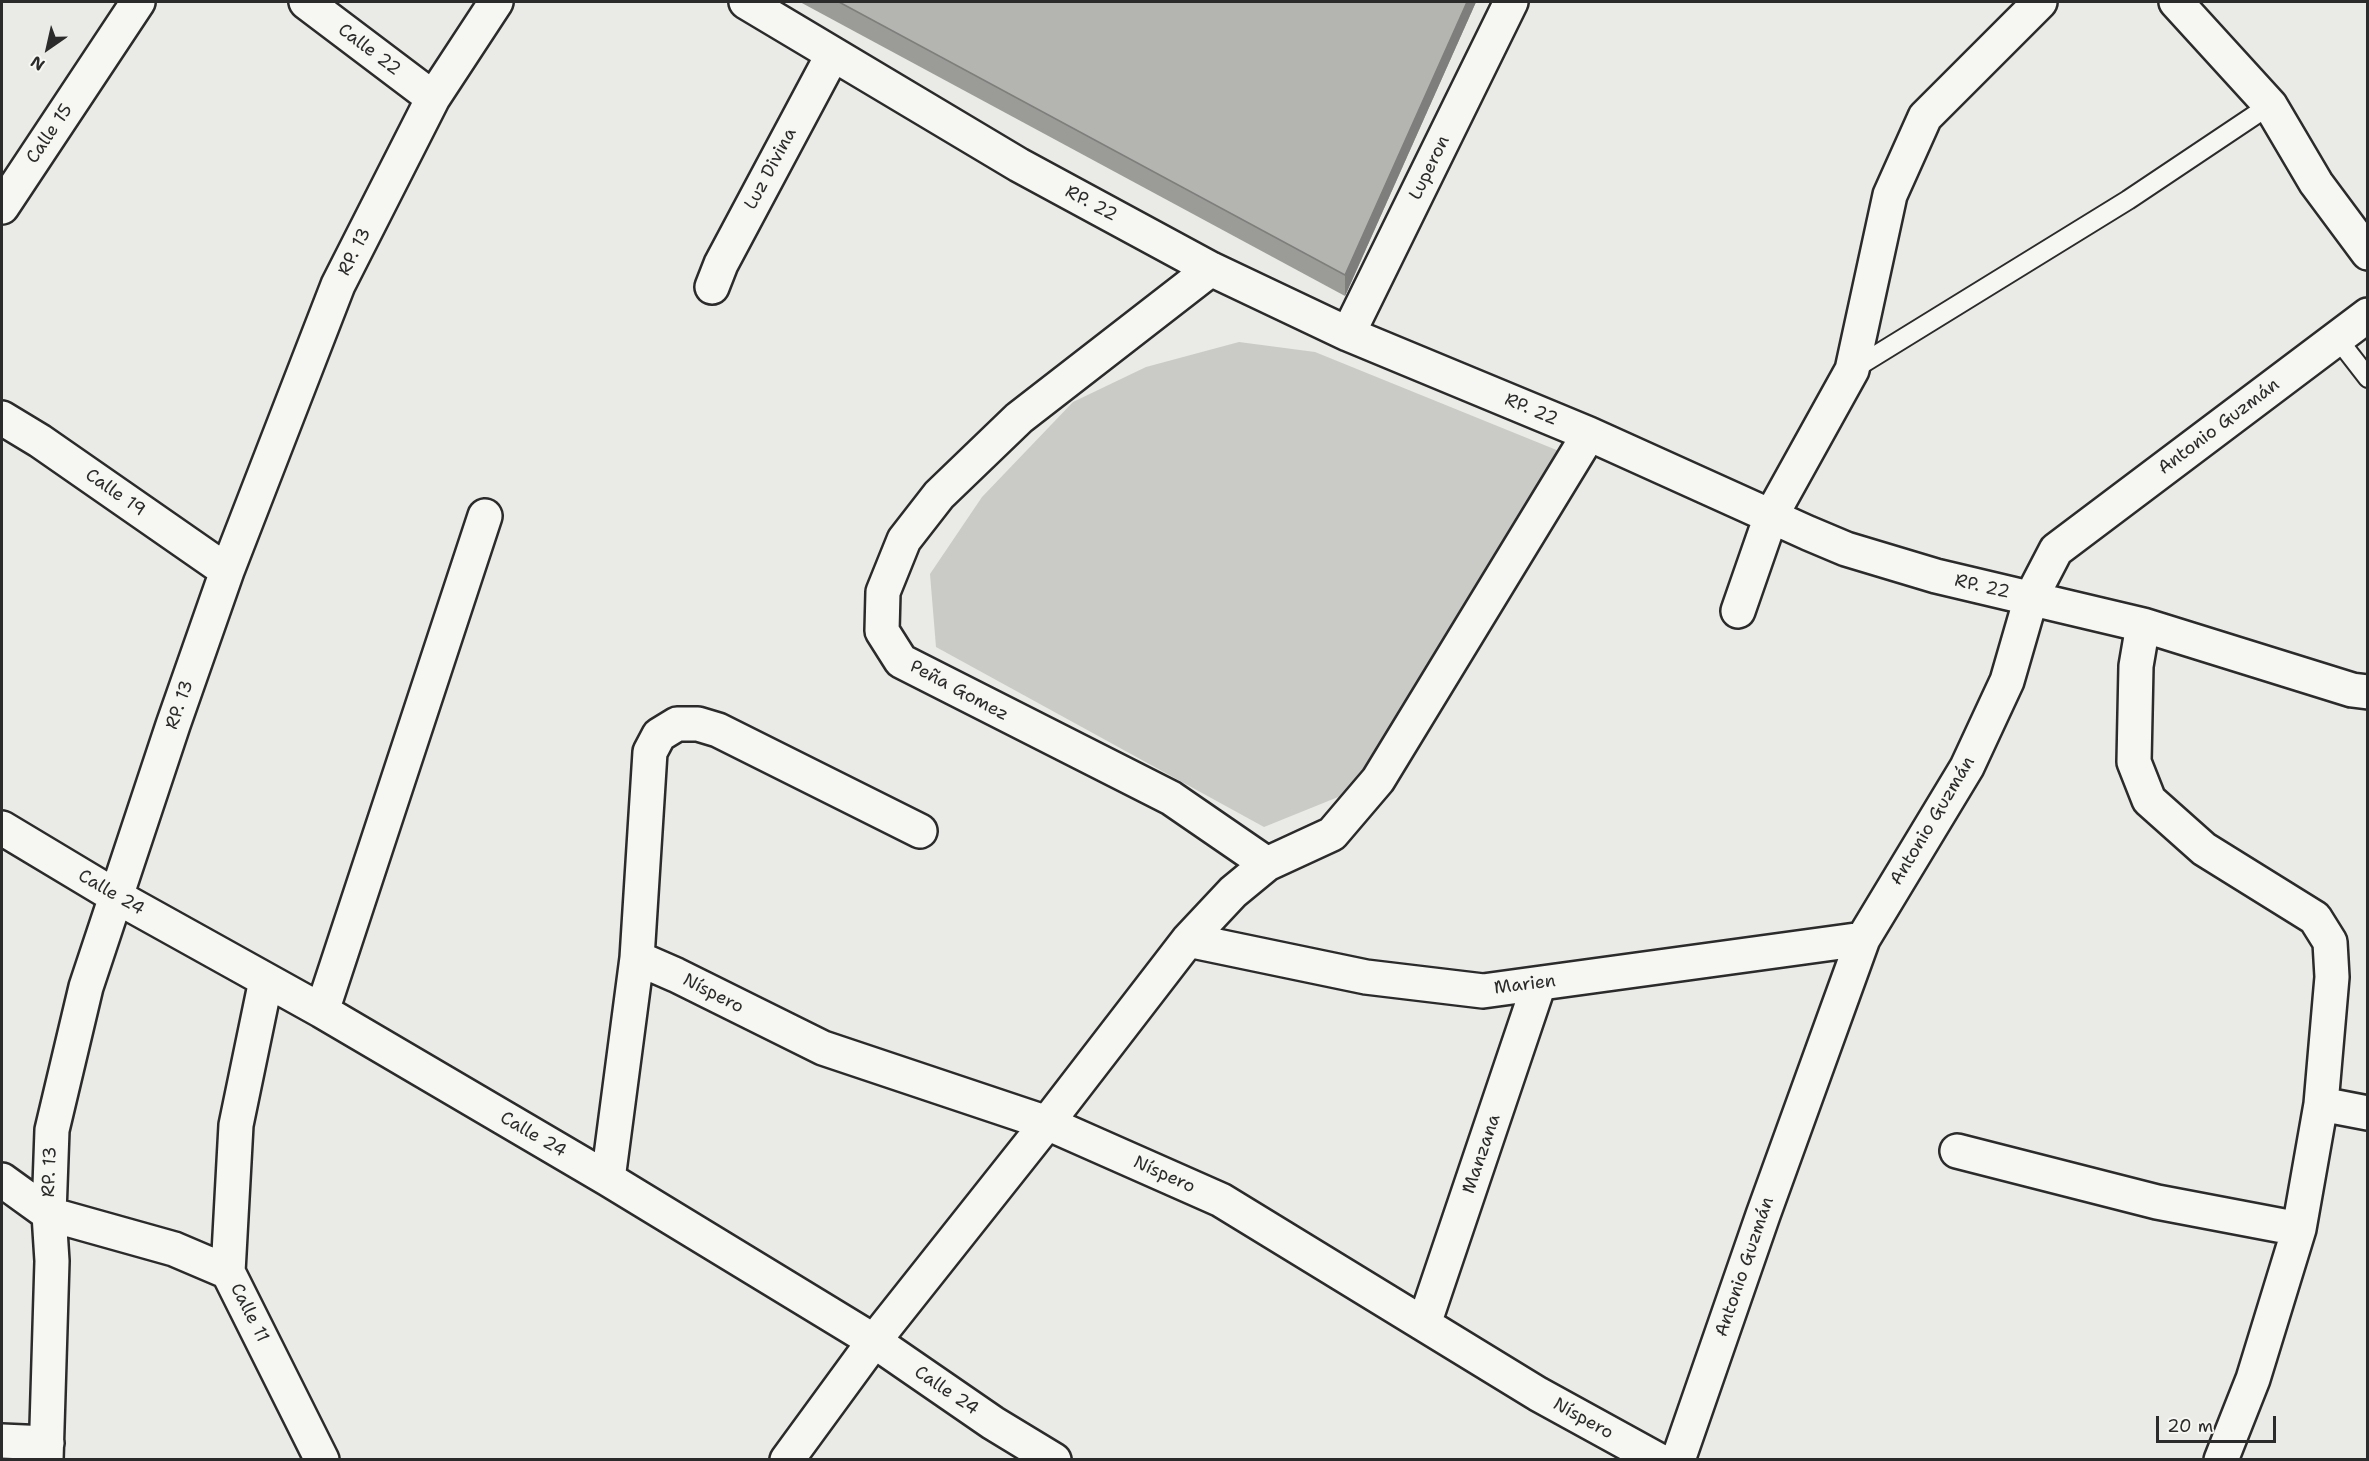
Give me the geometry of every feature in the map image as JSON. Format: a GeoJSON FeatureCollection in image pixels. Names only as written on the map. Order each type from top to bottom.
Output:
{"type":"FeatureCollection","features":[{"type":"Feature","properties":{"kind":"street","name":"Calle 15"},"geometry":{"type":"LineString","coordinates":[[2,207],[138,2]]}},
{"type":"Feature","properties":{"kind":"street","name":"Calle 22"},"geometry":{"type":"LineString","coordinates":[[306,2],[433,98]]}},
{"type":"Feature","properties":{"kind":"street","name":"RP. 13"},"geometry":{"type":"LineString","coordinates":[[46,1451],[52,1261],[49,1214],[52,1130],[86,987],[227,571],[338,285],[433,98],[496,2]]}},
{"type":"Feature","properties":{"kind":"street","name":"RP. 22"},"geometry":{"type":"LineString","coordinates":[[746,2],[1019,165],[1211,269],[1348,334],[1589,434],[1846,549],[1936,576],[2143,625],[2352,690],[2367,692]]}},
{"type":"Feature","properties":{"kind":"street","name":"Luperon"},"geometry":{"type":"LineString","coordinates":[[1348,334],[1510,2]]}},
{"type":"Feature","properties":{"kind":"street"},"geometry":{"type":"LineString","coordinates":[[1738,611],[1771,516],[1852,370],[1890,195],[1925,117],[2040,2]]}},
{"type":"Feature","properties":{"kind":"street"},"geometry":{"type":"LineString","coordinates":[[2176,2],[2270,105],[2316,183],[2367,253]]}},
{"type":"Feature","properties":{"kind":"street","name":"Luz Divina"},"geometry":{"type":"LineString","coordinates":[[712,286],[721,264],[834,54]]}},
{"type":"Feature","properties":{"kind":"street","name":"Peña Gomez"},"geometry":{"type":"LineString","coordinates":[[1211,269],[1019,418],[939,495],[904,540],[883,592],[882,631],[901,661],[1171,798],[1267,864]]}},
{"type":"Feature","properties":{"kind":"street","name":"Antonio Guzmán"},"geometry":{"type":"LineString","coordinates":[[1678,1460],[1762,1215],[1863,939],[1968,767],[2007,681],[2031,598],[2056,550],[2367,315]]}},
{"type":"Feature","properties":{"kind":"street","name":"Calle 19"},"geometry":{"type":"LineString","coordinates":[[2,418],[40,441],[227,571]]}},
{"type":"Feature","properties":{"kind":"street"},"geometry":{"type":"LineString","coordinates":[[787,1460],[874,1341],[1047,1123],[1188,940],[1233,892],[1267,864],[1332,834],[1378,780],[1589,434]]}},
{"type":"Feature","properties":{"kind":"street"},"geometry":{"type":"LineString","coordinates":[[322,1011],[484,516]]}},
{"type":"Feature","properties":{"kind":"street"},"geometry":{"type":"LineString","coordinates":[[2143,625],[2136,666],[2134,762],[2149,800],[2204,849],[2315,918],[2330,942],[2332,977],[2321,1104],[2299,1229],[2253,1378],[2221,1460]]}},
{"type":"Feature","properties":{"kind":"street"},"geometry":{"type":"LineString","coordinates":[[608,1179],[637,958],[651,752],[659,735],[676,724],[698,723],[718,730],[920,831]]}},
{"type":"Feature","properties":{"kind":"street","name":"Calle 24"},"geometry":{"type":"LineString","coordinates":[[2,828],[117,897],[322,1011],[608,1179],[874,1341],[993,1423],[1054,1460]]}},
{"type":"Feature","properties":{"kind":"street","name":"Marien"},"geometry":{"type":"LineString","coordinates":[[1188,940],[1366,977],[1483,991],[1863,939]]}},
{"type":"Feature","properties":{"kind":"street","name":"Níspero"},"geometry":{"type":"LineString","coordinates":[[637,958],[823,1048],[1047,1123],[1221,1200],[1538,1394],[1658,1460]]}},
{"type":"Feature","properties":{"kind":"street"},"geometry":{"type":"LineString","coordinates":[[228,1272],[236,1125],[266,980]]}},
{"type":"Feature","properties":{"kind":"street","name":"Manzana"},"geometry":{"type":"LineString","coordinates":[[1424,1324],[1539,984]]}},
{"type":"Feature","properties":{"kind":"street"},"geometry":{"type":"LineString","coordinates":[[2321,1104],[2367,1113]]}},
{"type":"Feature","properties":{"kind":"street"},"geometry":{"type":"LineString","coordinates":[[1957,1151],[2157,1202],[2299,1229]]}},
{"type":"Feature","properties":{"kind":"street","name":"Calle 11"},"geometry":{"type":"LineString","coordinates":[[2,1180],[49,1214],[174,1250],[228,1272],[322,1460]]}},
{"type":"Feature","properties":{"kind":"street"},"geometry":{"type":"LineString","coordinates":[[993,1423],[1006,1460]]}},
{"type":"Feature","properties":{"kind":"street"},"geometry":{"type":"LineString","coordinates":[[2,1441],[46,1451]]}},
{"type":"Feature","properties":{"kind":"lane"},"geometry":{"type":"LineString","coordinates":[[1852,370],[2128,200],[2270,105]]}},
{"type":"Feature","properties":{"kind":"lane"},"geometry":{"type":"LineString","coordinates":[[2337,338],[2367,378]]}},
{"type":"Feature","properties":{"kind":"shaded area"},"geometry":{"type":"Polygon","coordinates":[[[1239,342],[1315,352],[1559,451],[1353,791],[1264,827],[936,647],[930,574],[982,497],[1073,402],[1146,367],[1239,342]]]}},
{"type":"Feature","properties":{"kind":"building"},"geometry":{"type":"Polygon","coordinates":[[[839,2],[1467,2],[1345,275],[839,2]]]}}]}
